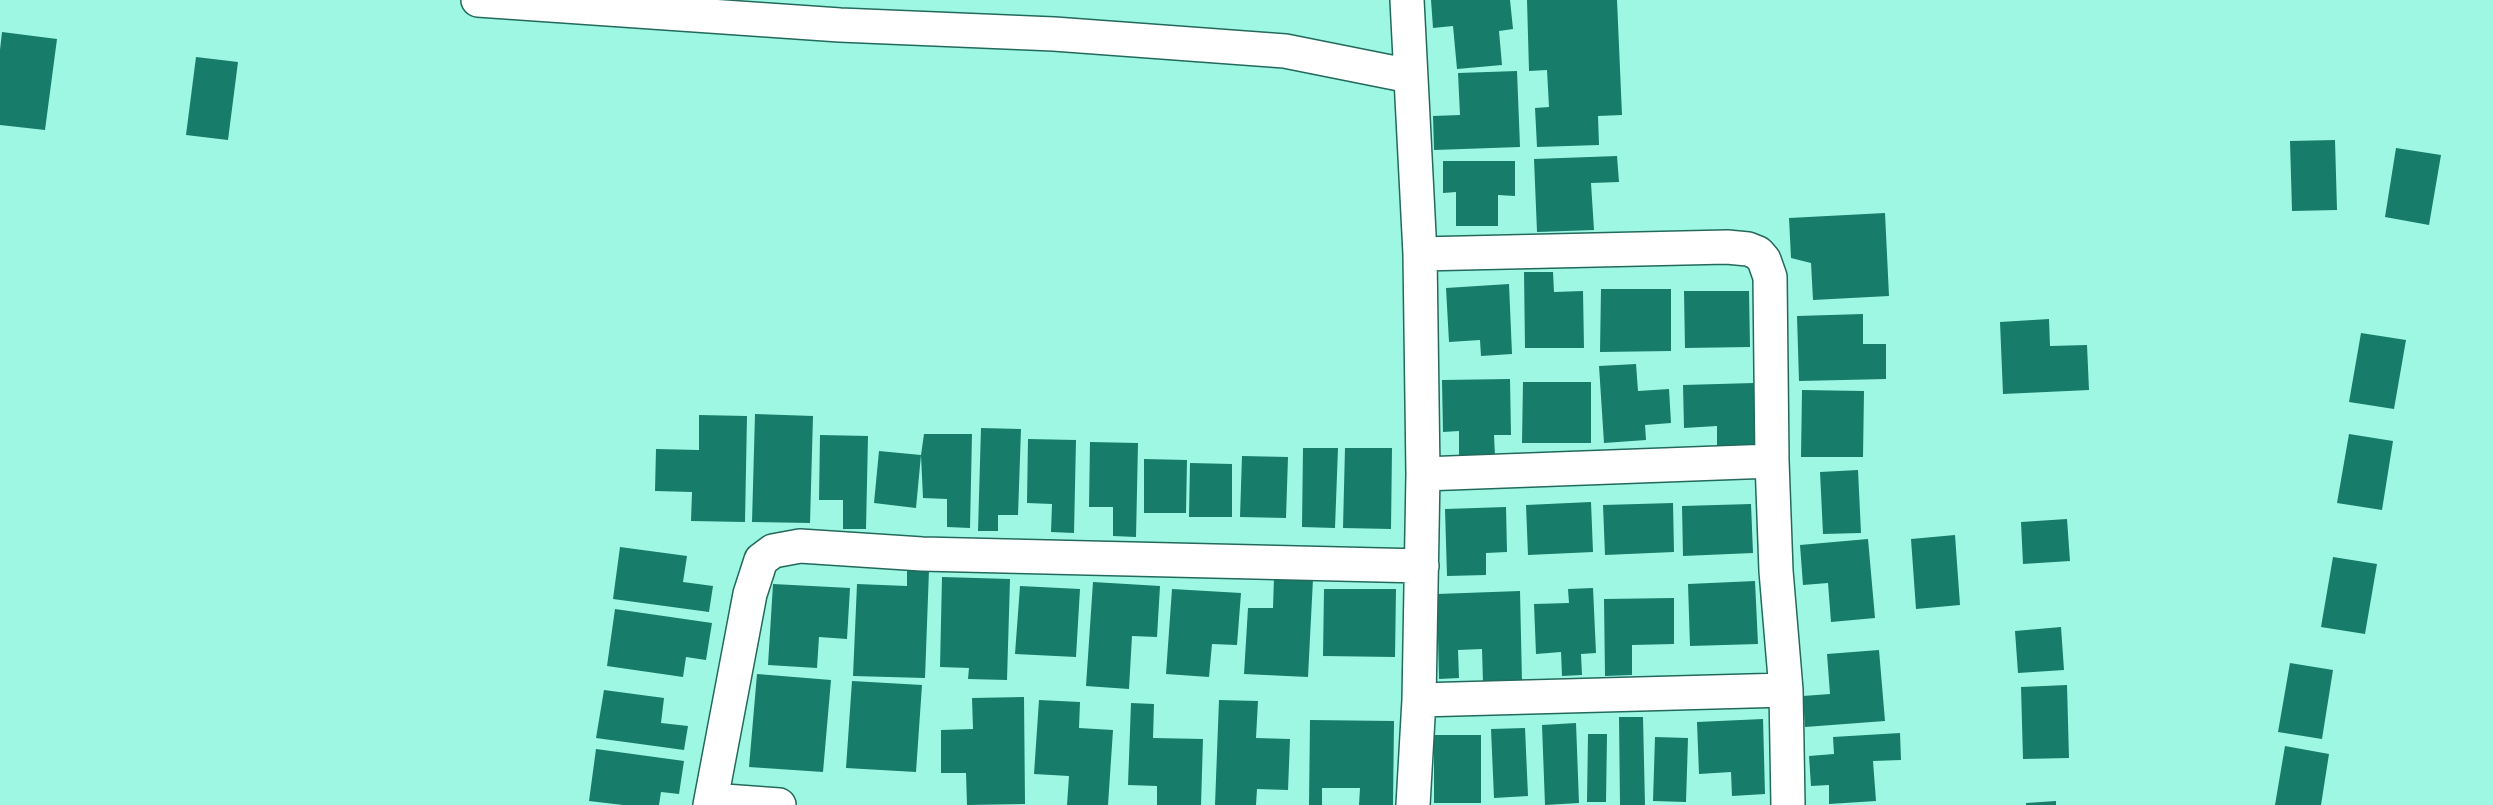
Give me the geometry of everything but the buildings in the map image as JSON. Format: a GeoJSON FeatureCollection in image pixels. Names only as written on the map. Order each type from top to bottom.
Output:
{"type":"FeatureCollection","features":[{"type":"Feature","properties":{"kind":"street"},"geometry":{"type":"LineString","coordinates":[[478,0],[840,25],[1054,34],[1285,51],[1410,76]]}},
{"type":"Feature","properties":{"kind":"street"},"geometry":{"type":"LineString","coordinates":[[1407,0],[1420,254],[1423,474],[1419,700],[1413,805]]}},
{"type":"Feature","properties":{"kind":"street"},"geometry":{"type":"LineString","coordinates":[[1420,254],[1727,247],[1748,249],[1758,253],[1768,267],[1776,571],[1786,690],[1788,805]]}},
{"type":"Feature","properties":{"kind":"street"},"geometry":{"type":"LineString","coordinates":[[1423,474],[1772,460]]}},
{"type":"Feature","properties":{"kind":"street"},"geometry":{"type":"LineString","coordinates":[[779,805],[711,802],[750,594],[760,560],[773,551],[784,548],[819,547],[922,554],[1422,566]]}},
{"type":"Feature","properties":{"kind":"street"},"geometry":{"type":"LineString","coordinates":[[1419,700],[1786,690]]}}]}
